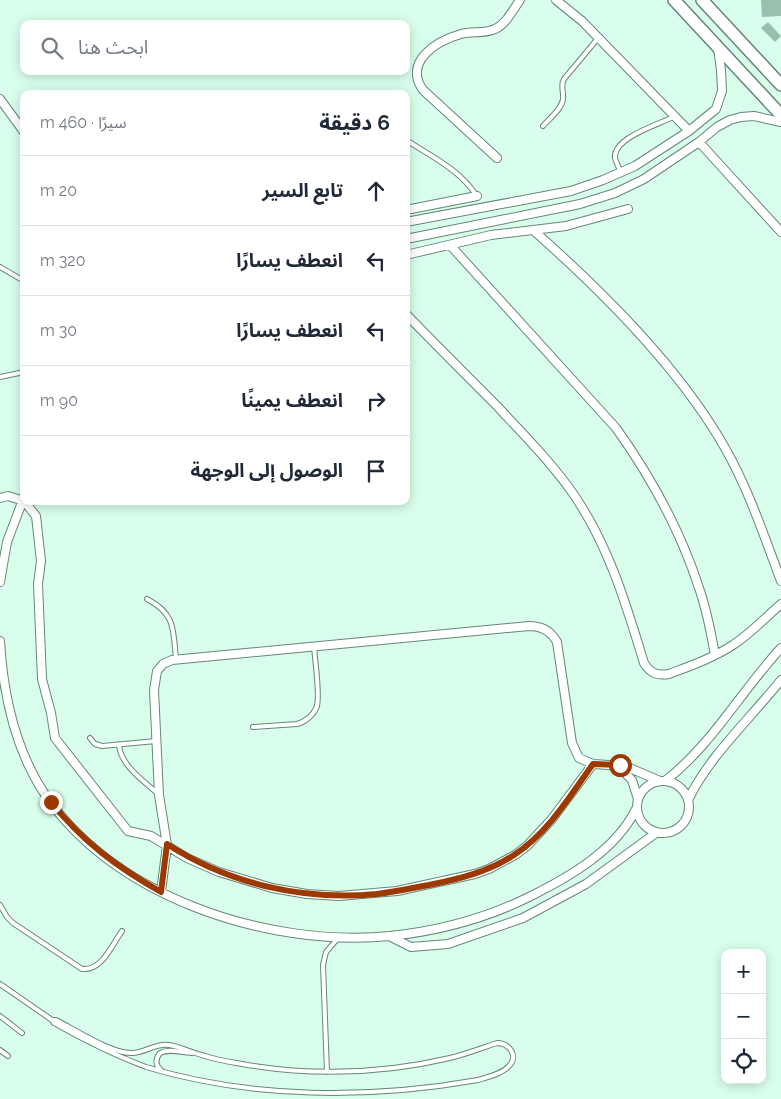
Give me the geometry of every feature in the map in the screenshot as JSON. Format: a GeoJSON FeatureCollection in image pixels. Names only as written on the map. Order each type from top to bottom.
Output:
{"type":"FeatureCollection","features":[{"type":"Feature","properties":{"kind":"street"},"geometry":{"type":"LineString","coordinates":[[498,158],[423,90],[417,80],[416,70],[423,56],[442,42],[462,34],[498,28],[520,0]]}},
{"type":"Feature","properties":{"kind":"street"},"geometry":{"type":"LineString","coordinates":[[556,0],[574,13],[599,37],[689,131]]}},
{"type":"Feature","properties":{"kind":"street"},"geometry":{"type":"LineString","coordinates":[[674,0],[781,115]]}},
{"type":"Feature","properties":{"kind":"street"},"geometry":{"type":"LineString","coordinates":[[702,0],[781,85]]}},
{"type":"Feature","properties":{"kind":"street"},"geometry":{"type":"LineString","coordinates":[[410,221],[571,191],[621,173],[650,158],[689,131],[716,109],[720,102],[722,91],[717,46]]}},
{"type":"Feature","properties":{"kind":"street"},"geometry":{"type":"LineString","coordinates":[[0,99],[20,126]]}},
{"type":"Feature","properties":{"kind":"street"},"geometry":{"type":"LineString","coordinates":[[410,238],[580,204],[614,192],[651,175],[699,142],[717,127],[730,120],[742,117],[760,117],[781,122]]}},
{"type":"Feature","properties":{"kind":"street"},"geometry":{"type":"LineString","coordinates":[[699,142],[781,232]]}},
{"type":"Feature","properties":{"kind":"street"},"geometry":{"type":"LineString","coordinates":[[410,209],[477,196]]}},
{"type":"Feature","properties":{"kind":"street"},"geometry":{"type":"LineString","coordinates":[[410,254],[491,235],[590,221],[628,209]]}},
{"type":"Feature","properties":{"kind":"street"},"geometry":{"type":"LineString","coordinates":[[532,230],[611,303],[670,371],[708,421],[742,481],[781,581]]}},
{"type":"Feature","properties":{"kind":"street"},"geometry":{"type":"LineString","coordinates":[[450,245],[616,428],[637,458],[658,492],[688,556],[700,590],[716,655]]}},
{"type":"Feature","properties":{"kind":"street"},"geometry":{"type":"LineString","coordinates":[[410,318],[516,426],[574,494],[596,532],[612,566],[625,599],[644,662],[654,674],[661,676],[669,674],[716,655],[734,645],[781,604]]}},
{"type":"Feature","properties":{"kind":"street"},"geometry":{"type":"LineString","coordinates":[[0,498],[8,496],[20,499]]}},
{"type":"Feature","properties":{"kind":"street"},"geometry":{"type":"LineString","coordinates":[[0,582],[7,542],[22,505]]}},
{"type":"Feature","properties":{"kind":"street"},"geometry":{"type":"LineString","coordinates":[[28,505],[36,516],[41,561],[38,584],[42,679],[55,738],[128,831],[151,836],[167,844],[187,858],[219,872],[272,888],[307,894],[339,896],[397,892],[476,874],[515,855],[552,818],[593,764]]}},
{"type":"Feature","properties":{"kind":"street"},"geometry":{"type":"LineString","coordinates":[[161,892],[167,844],[159,795],[155,676],[163,664],[176,659],[529,626],[540,627],[550,632],[558,648],[572,744],[579,758],[593,764],[625,766],[680,787],[688,800]]}},
{"type":"Feature","properties":{"kind":"street"},"geometry":{"type":"LineString","coordinates":[[0,641],[10,718],[22,752],[40,786],[63,817],[90,844],[123,869],[161,892],[200,908],[250,924],[302,934],[340,936],[389,936],[454,925],[486,916],[516,904],[574,872],[608,847],[625,829],[636,809],[638,799],[646,787],[663,781],[682,767],[698,751],[781,648]]}},
{"type":"Feature","properties":{"kind":"street"},"geometry":{"type":"LineString","coordinates":[[389,936],[411,947],[448,944],[523,918],[586,884],[656,833],[669,832],[680,827],[687,817],[688,800],[698,781],[781,680]]}},
{"type":"Feature","properties":{"kind":"street"},"geometry":{"type":"LineString","coordinates":[[615,764],[624,770],[632,780],[638,799]]}},
{"type":"Feature","properties":{"kind":"street"},"geometry":{"type":"LineString","coordinates":[[636,809],[645,827],[656,833]]}},
{"type":"Feature","properties":{"kind":"lane"},"geometry":{"type":"LineString","coordinates":[[543,126],[562,103],[564,98],[562,85],[564,78],[599,37]]}},
{"type":"Feature","properties":{"kind":"lane"},"geometry":{"type":"LineString","coordinates":[[621,173],[615,158],[616,151],[620,145],[638,132],[665,122],[675,116]]}},
{"type":"Feature","properties":{"kind":"lane"},"geometry":{"type":"LineString","coordinates":[[410,143],[465,180],[477,196]]}},
{"type":"Feature","properties":{"kind":"lane"},"geometry":{"type":"LineString","coordinates":[[0,267],[20,279]]}},
{"type":"Feature","properties":{"kind":"lane"},"geometry":{"type":"LineString","coordinates":[[0,377],[20,373]]}},
{"type":"Feature","properties":{"kind":"lane"},"geometry":{"type":"LineString","coordinates":[[147,599],[159,605],[170,619],[176,659]]}},
{"type":"Feature","properties":{"kind":"lane"},"geometry":{"type":"LineString","coordinates":[[253,726],[297,724],[304,722],[312,714],[316,707],[317,698],[314,646]]}},
{"type":"Feature","properties":{"kind":"lane"},"geometry":{"type":"LineString","coordinates":[[90,738],[98,746],[156,741]]}},
{"type":"Feature","properties":{"kind":"lane"},"geometry":{"type":"LineString","coordinates":[[119,745],[121,755],[126,764],[159,795]]}},
{"type":"Feature","properties":{"kind":"lane"},"geometry":{"type":"LineString","coordinates":[[0,905],[13,923],[82,969],[92,969],[100,963],[122,930]]}},
{"type":"Feature","properties":{"kind":"lane"},"geometry":{"type":"LineString","coordinates":[[327,1072],[323,965],[326,952],[340,936]]}},
{"type":"Feature","properties":{"kind":"lane"},"geometry":{"type":"LineString","coordinates":[[1,986],[54,1023],[103,1049],[184,1079],[260,1095]]}},
{"type":"Feature","properties":{"kind":"lane"},"geometry":{"type":"LineString","coordinates":[[0,1016],[22,1033]]}},
{"type":"Feature","properties":{"kind":"lane"},"geometry":{"type":"LineString","coordinates":[[52,1020],[56,1020],[121,1051],[137,1052],[161,1045],[174,1046],[221,1060],[304,1072],[413,1065],[451,1058],[497,1043],[504,1043],[513,1053],[513,1060],[509,1066],[493,1076],[415,1093],[356,1098]]}},
{"type":"Feature","properties":{"kind":"lane"},"geometry":{"type":"LineString","coordinates":[[0,1050],[8,1056]]}},
{"type":"Feature","properties":{"kind":"lane"},"geometry":{"type":"LineString","coordinates":[[163,1072],[156,1064],[157,1056],[160,1053],[168,1050],[183,1053],[194,1052]]}},
{"type":"Feature","properties":{"kind":"building"},"geometry":{"type":"Polygon","coordinates":[[[761,0],[781,0],[781,16],[762,17],[761,0]]]}},
{"type":"Feature","properties":{"kind":"building"},"geometry":{"type":"Polygon","coordinates":[[[768,22],[781,36],[775,42],[761,28],[768,22]]]}},
{"type":"Feature","properties":{"kind":"route"},"geometry":{"type":"LineString","coordinates":[[51,802],[76,832],[90,844],[123,869],[161,892],[167,844],[187,858],[219,872],[272,888],[307,894],[339,896],[378,894],[397,892],[462,878],[489,869],[527,846],[568,799],[593,764],[620,765]]}}]}
